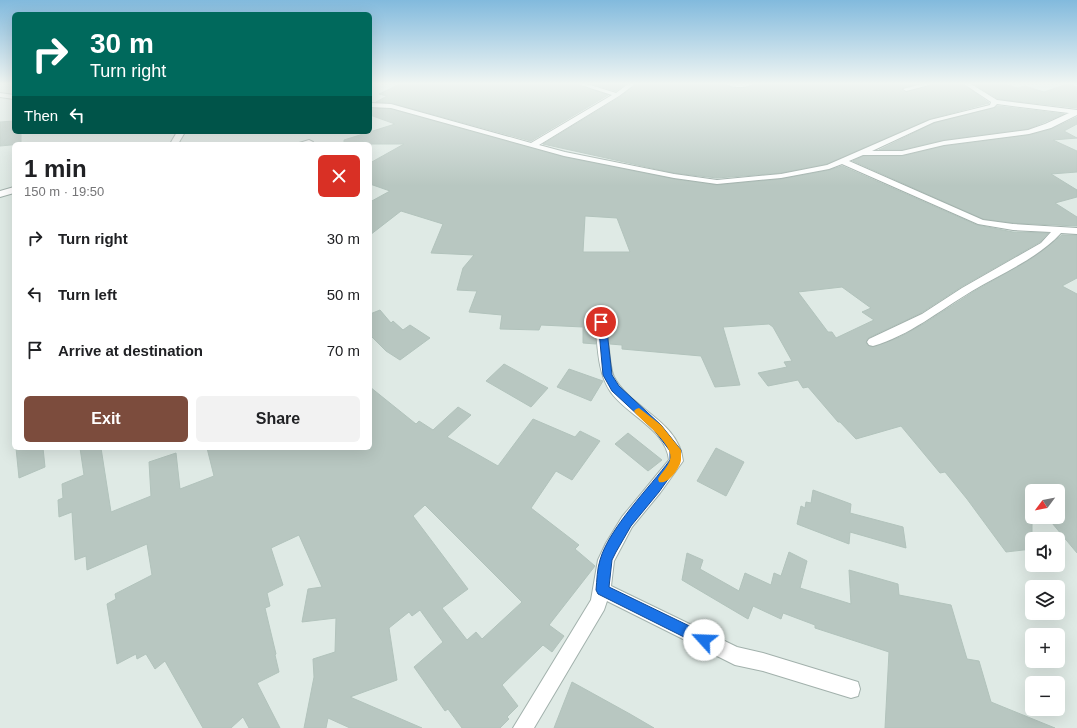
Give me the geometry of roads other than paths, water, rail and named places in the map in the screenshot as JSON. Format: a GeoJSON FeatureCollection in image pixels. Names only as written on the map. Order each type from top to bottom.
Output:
{"type":"FeatureCollection","features":[{"type":"Feature","properties":{"kind":"street"},"geometry":{"type":"LineString","coordinates":[[433,118],[531,146],[651,172],[728,182],[781,176],[829,167],[932,121],[944,118]]}},
{"type":"Feature","properties":{"kind":"street"},"geometry":{"type":"LineString","coordinates":[[531,146],[579,118]]}},
{"type":"Feature","properties":{"kind":"street"},"geometry":{"type":"LineString","coordinates":[[860,153],[902,153],[944,143],[1029,132],[1048,126],[1064,118]]}},
{"type":"Feature","properties":{"kind":"street"},"geometry":{"type":"LineString","coordinates":[[842,162],[980,222],[1013,227],[1077,231]]}},
{"type":"Feature","properties":{"kind":"street"},"geometry":{"type":"LineString","coordinates":[[829,167],[871,174]]}},
{"type":"Feature","properties":{"kind":"street"},"geometry":{"type":"LineString","coordinates":[[0,194],[12,191]]}},
{"type":"Feature","properties":{"kind":"street"},"geometry":{"type":"LineString","coordinates":[[873,342],[926,318],[966,290],[1044,245],[1058,230]]}},
{"type":"Feature","properties":{"kind":"street"},"geometry":{"type":"LineString","coordinates":[[522,728],[598,604],[602,590],[606,560],[612,548],[627,522],[660,484],[676,461],[675,450],[658,428],[615,389],[607,375],[601,322]]}},
{"type":"Feature","properties":{"kind":"street"},"geometry":{"type":"LineString","coordinates":[[602,590],[734,656],[763,662],[851,689]]}}]}
